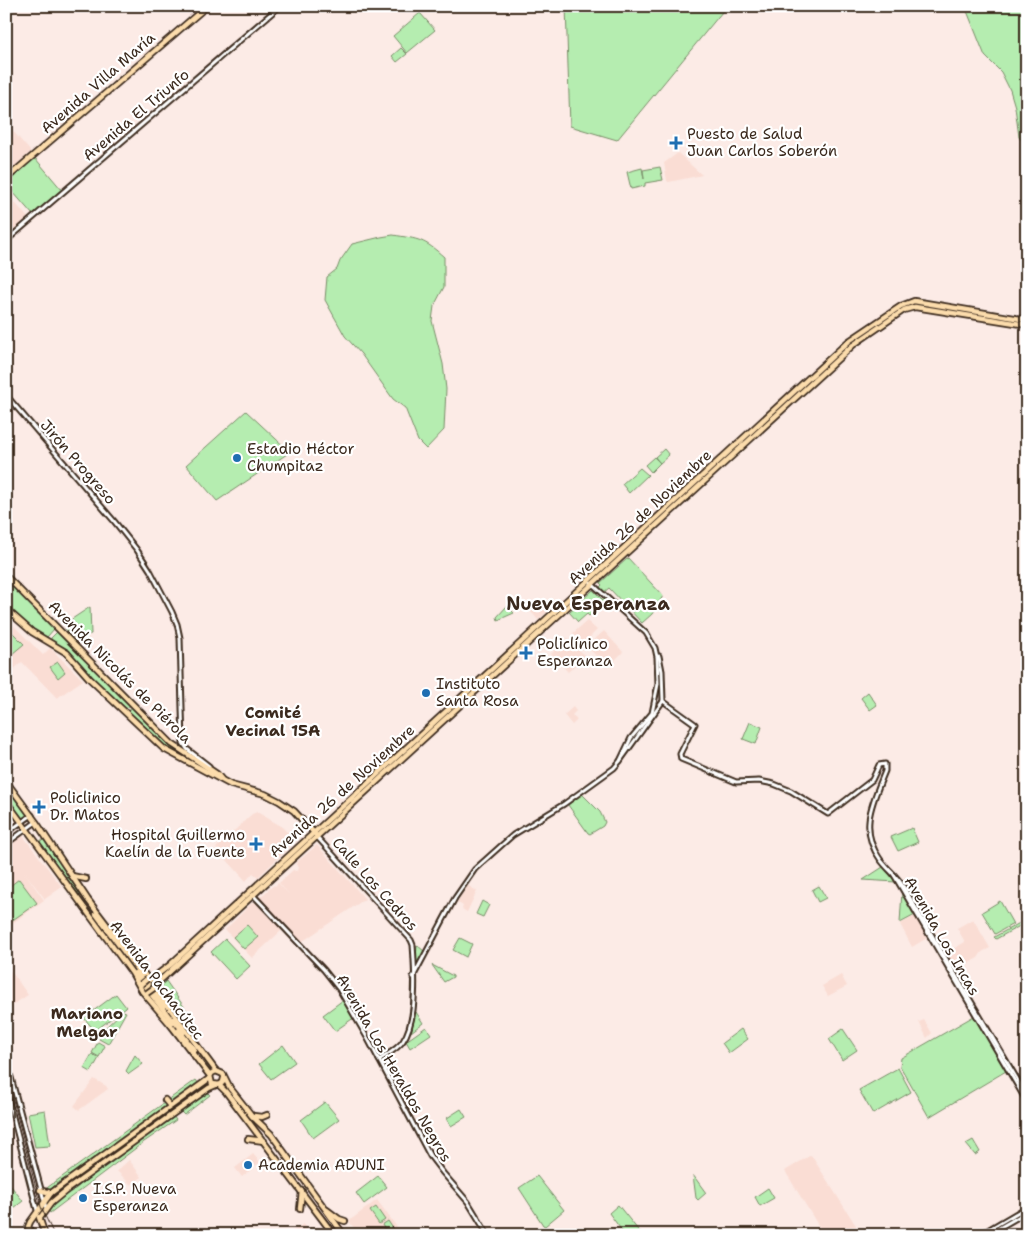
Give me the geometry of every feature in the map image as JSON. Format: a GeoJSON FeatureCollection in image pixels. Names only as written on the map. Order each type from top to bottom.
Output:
{"type":"FeatureCollection","features":[{"type":"Feature","properties":{"kind":"main road","name":"Avenida Villa María"},"geometry":{"type":"LineString","coordinates":[[6,179],[207,6]]}},
{"type":"Feature","properties":{"kind":"main road","name":"Avenida 26 de Noviembre"},"geometry":{"type":"LineString","coordinates":[[140,985],[170,965],[316,835],[784,404],[849,341],[904,304],[919,302],[1027,325]]}},
{"type":"Feature","properties":{"kind":"main road","name":"Avenida 26 de Noviembre"},"geometry":{"type":"LineString","coordinates":[[971,314],[1027,320]]}},
{"type":"Feature","properties":{"kind":"main road","name":"Avenida Nicolás de Piérola"},"geometry":{"type":"LineString","coordinates":[[6,576],[172,744],[217,774],[224,781]]}},
{"type":"Feature","properties":{"kind":"main road","name":"Avenida Nicolás de Piérola"},"geometry":{"type":"LineString","coordinates":[[6,609],[32,632],[66,653],[113,702],[164,749],[231,786],[265,794],[279,801],[294,811],[316,835]]}},
{"type":"Feature","properties":{"kind":"main road","name":"Avenida Pachacútec"},"geometry":{"type":"LineString","coordinates":[[6,782],[32,815],[88,900],[154,987],[212,1074]]}},
{"type":"Feature","properties":{"kind":"main road","name":"Avenida Pachacútec"},"geometry":{"type":"LineString","coordinates":[[6,801],[146,993],[212,1074]]}},
{"type":"Feature","properties":{"kind":"main road","name":"Avenida 26 de Noviembre"},"geometry":{"type":"LineString","coordinates":[[146,993],[254,896],[316,835]]}},
{"type":"Feature","properties":{"kind":"main road"},"geometry":{"type":"LineString","coordinates":[[37,843],[39,838],[46,837]]}},
{"type":"Feature","properties":{"kind":"main road"},"geometry":{"type":"LineString","coordinates":[[72,876],[86,879]]}},
{"type":"Feature","properties":{"kind":"main road","name":"Avenida Pachacútec"},"geometry":{"type":"LineString","coordinates":[[88,900],[99,920],[198,1052],[212,1074]]}},
{"type":"Feature","properties":{"kind":"main road","name":"Avenida Pachacútec"},"geometry":{"type":"LineString","coordinates":[[81,902],[212,1074]]}},
{"type":"Feature","properties":{"kind":"main road"},"geometry":{"type":"LineString","coordinates":[[224,1078],[223,1082],[173,1113],[60,1195],[46,1208],[38,1232],[33,1234],[28,1227],[37,1210],[51,1193],[212,1074],[222,1073],[230,1088],[252,1116],[272,1134],[344,1235]]}},
{"type":"Feature","properties":{"kind":"main road"},"geometry":{"type":"LineString","coordinates":[[212,1074],[211,1082],[226,1092],[334,1235]]}},
{"type":"Feature","properties":{"kind":"main road"},"geometry":{"type":"LineString","coordinates":[[165,1100],[170,1106]]}},
{"type":"Feature","properties":{"kind":"main road"},"geometry":{"type":"LineString","coordinates":[[173,1113],[178,1120]]}},
{"type":"Feature","properties":{"kind":"main road"},"geometry":{"type":"LineString","coordinates":[[252,1116],[262,1117],[267,1115]]}},
{"type":"Feature","properties":{"kind":"main road"},"geometry":{"type":"LineString","coordinates":[[248,1139],[264,1141]]}},
{"type":"Feature","properties":{"kind":"main road"},"geometry":{"type":"LineString","coordinates":[[90,1164],[94,1170]]}},
{"type":"Feature","properties":{"kind":"main road"},"geometry":{"type":"LineString","coordinates":[[40,1190],[51,1193]]}},
{"type":"Feature","properties":{"kind":"main road"},"geometry":{"type":"LineString","coordinates":[[300,1209],[302,1191]]}},
{"type":"Feature","properties":{"kind":"main road"},"geometry":{"type":"LineString","coordinates":[[37,1210],[45,1235]]}},
{"type":"Feature","properties":{"kind":"main road"},"geometry":{"type":"LineString","coordinates":[[326,1210],[345,1221]]}},
{"type":"Feature","properties":{"kind":"main road"},"geometry":{"type":"LineString","coordinates":[[32,1218],[37,1219],[41,1223]]}},
{"type":"Feature","properties":{"kind":"street","name":"Avenida El Triunfo"},"geometry":{"type":"LineString","coordinates":[[6,241],[280,6]]}},
{"type":"Feature","properties":{"kind":"street","name":"Jirón Progreso"},"geometry":{"type":"LineString","coordinates":[[6,395],[114,521],[150,570],[172,612],[179,632],[183,743],[187,749],[224,781]]}},
{"type":"Feature","properties":{"kind":"street"},"geometry":{"type":"LineString","coordinates":[[379,1060],[403,1041],[412,1013],[414,977],[455,898],[475,869],[513,835],[582,792],[614,768],[622,760],[663,701],[662,666],[656,648],[639,626],[590,582]]}},
{"type":"Feature","properties":{"kind":"street"},"geometry":{"type":"LineString","coordinates":[[620,761],[631,738],[651,714],[658,672],[656,648]]}},
{"type":"Feature","properties":{"kind":"street"},"geometry":{"type":"LineString","coordinates":[[663,701],[695,724],[680,754],[681,759],[736,782],[759,781],[774,784],[791,791],[829,814],[872,780],[879,765],[885,764],[885,771],[870,811],[868,826],[877,854],[894,874]]}},
{"type":"Feature","properties":{"kind":"street"},"geometry":{"type":"LineString","coordinates":[[6,834],[32,815]]}},
{"type":"Feature","properties":{"kind":"street"},"geometry":{"type":"LineString","coordinates":[[6,844],[36,822]]}},
{"type":"Feature","properties":{"kind":"street","name":"Calle Los Cedros"},"geometry":{"type":"LineString","coordinates":[[316,835],[411,940],[414,948],[414,977]]}},
{"type":"Feature","properties":{"kind":"street","name":"Avenida Los Incas"},"geometry":{"type":"LineString","coordinates":[[894,874],[903,886],[1027,1096]]}},
{"type":"Feature","properties":{"kind":"street","name":"Avenida Los Incas"},"geometry":{"type":"LineString","coordinates":[[894,874],[1027,1102]]}},
{"type":"Feature","properties":{"kind":"street","name":"Avenida Los Heraldos Negros"},"geometry":{"type":"LineString","coordinates":[[254,896],[332,980],[368,1038],[430,1156],[442,1173],[468,1202],[488,1235]]}},
{"type":"Feature","properties":{"kind":"street"},"geometry":{"type":"LineString","coordinates":[[6,1059],[46,1208]]}},
{"type":"Feature","properties":{"kind":"street"},"geometry":{"type":"LineString","coordinates":[[6,1090],[37,1210]]}},
{"type":"Feature","properties":{"kind":"street"},"geometry":{"type":"LineString","coordinates":[[979,1235],[1027,1207]]}},
{"type":"Feature","properties":{"kind":"street"},"geometry":{"type":"LineString","coordinates":[[987,1235],[1027,1212]]}},
{"type":"Feature","properties":{"kind":"shaded area"},"geometry":{"type":"Polygon","coordinates":[[[6,123],[31,152],[6,174],[6,123]]]}},
{"type":"Feature","properties":{"kind":"shaded area"},"geometry":{"type":"Polygon","coordinates":[[[678,153],[702,175],[667,181],[664,163],[678,153]]]}},
{"type":"Feature","properties":{"kind":"shaded area"},"geometry":{"type":"Polygon","coordinates":[[[6,192],[28,218],[6,237],[6,192]]]}},
{"type":"Feature","properties":{"kind":"shaded area"},"geometry":{"type":"Polygon","coordinates":[[[543,599],[552,608],[538,620],[529,609],[543,599]]]}},
{"type":"Feature","properties":{"kind":"shaded area"},"geometry":{"type":"Polygon","coordinates":[[[6,618],[43,655],[50,648],[83,680],[57,698],[22,662],[6,676],[6,618]]]}},
{"type":"Feature","properties":{"kind":"shaded area"},"geometry":{"type":"Polygon","coordinates":[[[587,621],[597,630],[583,644],[573,633],[587,621]]]}},
{"type":"Feature","properties":{"kind":"shaded area"},"geometry":{"type":"Polygon","coordinates":[[[604,631],[623,652],[607,668],[587,646],[604,631]]]}},
{"type":"Feature","properties":{"kind":"shaded area"},"geometry":{"type":"Polygon","coordinates":[[[568,638],[585,656],[568,672],[551,654],[568,638]]]}},
{"type":"Feature","properties":{"kind":"shaded area"},"geometry":{"type":"Polygon","coordinates":[[[573,707],[576,711],[572,715],[577,720],[572,725],[564,715],[573,707]]]}},
{"type":"Feature","properties":{"kind":"shaded area","name":"Hospital Guillermo Kaelín de la Fuente"},"geometry":{"type":"Polygon","coordinates":[[[257,812],[281,826],[296,841],[258,877],[253,873],[246,881],[216,848],[252,814],[257,812]]]}},
{"type":"Feature","properties":{"kind":"shaded area"},"geometry":{"type":"Polygon","coordinates":[[[23,836],[62,887],[45,899],[25,873],[44,900],[6,928],[6,847],[23,836]]]}},
{"type":"Feature","properties":{"kind":"shaded area"},"geometry":{"type":"Polygon","coordinates":[[[317,845],[365,899],[300,943],[259,898],[278,883],[289,894],[279,883],[293,870],[299,869],[296,863],[317,845]]]}},
{"type":"Feature","properties":{"kind":"shaded area"},"geometry":{"type":"Polygon","coordinates":[[[467,885],[477,891],[467,912],[457,902],[467,885]]]}},
{"type":"Feature","properties":{"kind":"shaded area"},"geometry":{"type":"Polygon","coordinates":[[[254,901],[282,930],[252,958],[225,930],[254,901]]]}},
{"type":"Feature","properties":{"kind":"shaded area"},"geometry":{"type":"Polygon","coordinates":[[[915,916],[927,938],[912,947],[900,924],[915,916]]]}},
{"type":"Feature","properties":{"kind":"shaded area"},"geometry":{"type":"Polygon","coordinates":[[[973,919],[990,948],[982,952],[978,958],[956,970],[946,953],[965,942],[957,928],[973,919]]]}},
{"type":"Feature","properties":{"kind":"shaded area"},"geometry":{"type":"Polygon","coordinates":[[[11,971],[28,995],[6,1009],[6,975],[11,971]]]}},
{"type":"Feature","properties":{"kind":"shaded area"},"geometry":{"type":"Polygon","coordinates":[[[841,975],[847,986],[828,996],[822,986],[841,975]]]}},
{"type":"Feature","properties":{"kind":"shaded area"},"geometry":{"type":"Polygon","coordinates":[[[924,1020],[932,1033],[927,1038],[919,1022],[924,1020]]]}},
{"type":"Feature","properties":{"kind":"shaded area"},"geometry":{"type":"Polygon","coordinates":[[[94,1079],[108,1089],[79,1110],[74,1106],[94,1079]]]}},
{"type":"Feature","properties":{"kind":"shaded area","name":"Academia ADUNI"},"geometry":{"type":"Polygon","coordinates":[[[253,1154],[260,1162],[242,1177],[235,1168],[253,1154]]]}},
{"type":"Feature","properties":{"kind":"shaded area"},"geometry":{"type":"Polygon","coordinates":[[[811,1155],[862,1235],[824,1235],[785,1171],[811,1155]]]}},
{"type":"Feature","properties":{"kind":"shaded area"},"geometry":{"type":"Polygon","coordinates":[[[129,1160],[142,1177],[131,1185],[117,1171],[129,1160]]]}},
{"type":"Feature","properties":{"kind":"shaded area"},"geometry":{"type":"Polygon","coordinates":[[[377,1200],[401,1235],[359,1235],[349,1221],[377,1200]]]}},
{"type":"Feature","properties":{"kind":"shaded area"},"geometry":{"type":"Polygon","coordinates":[[[303,1224],[311,1235],[288,1235],[303,1224]]]}},
{"type":"Feature","properties":{"kind":"green space"},"geometry":{"type":"Polygon","coordinates":[[[566,6],[727,6],[617,140],[570,126],[566,6]]]}},
{"type":"Feature","properties":{"kind":"green space"},"geometry":{"type":"Polygon","coordinates":[[[965,6],[1027,6],[1027,148],[1019,137],[1015,107],[1010,90],[1001,72],[985,56],[965,6]]]}},
{"type":"Feature","properties":{"kind":"green space"},"geometry":{"type":"Polygon","coordinates":[[[420,13],[435,30],[407,53],[393,36],[420,13]]]}},
{"type":"Feature","properties":{"kind":"green space"},"geometry":{"type":"Polygon","coordinates":[[[401,48],[407,54],[397,62],[392,56],[401,48]]]}},
{"type":"Feature","properties":{"kind":"green space"},"geometry":{"type":"Polygon","coordinates":[[[35,158],[62,190],[33,215],[6,182],[35,158]]]}},
{"type":"Feature","properties":{"kind":"green space"},"geometry":{"type":"Polygon","coordinates":[[[660,167],[663,180],[645,183],[645,186],[631,189],[627,172],[642,168],[644,179],[643,170],[660,167]]]}},
{"type":"Feature","properties":{"kind":"green space"},"geometry":{"type":"Polygon","coordinates":[[[393,235],[421,241],[444,257],[444,287],[434,306],[432,321],[443,364],[446,389],[444,430],[426,449],[418,441],[405,408],[393,399],[361,354],[345,336],[325,300],[327,277],[337,269],[340,261],[352,244],[393,235]]]}},
{"type":"Feature","properties":{"kind":"green space"},"geometry":{"type":"Polygon","coordinates":[[[913,303],[968,312],[918,305],[907,306],[850,344],[786,401],[849,343],[902,307],[913,303]]]}},
{"type":"Feature","properties":{"kind":"green space"},"geometry":{"type":"Polygon","coordinates":[[[779,408],[780,409],[641,535],[779,408]]]}},
{"type":"Feature","properties":{"kind":"green space","name":"Estadio Héctor Chumpitaz"},"geometry":{"type":"Polygon","coordinates":[[[246,411],[290,452],[217,501],[186,465],[246,411]]]}},
{"type":"Feature","properties":{"kind":"green space"},"geometry":{"type":"Polygon","coordinates":[[[664,449],[669,455],[660,463],[655,457],[664,449]]]}},
{"type":"Feature","properties":{"kind":"green space"},"geometry":{"type":"Polygon","coordinates":[[[654,457],[660,463],[651,472],[645,465],[654,457]]]}},
{"type":"Feature","properties":{"kind":"green space"},"geometry":{"type":"Polygon","coordinates":[[[640,468],[648,475],[629,493],[622,484],[640,468]]]}},
{"type":"Feature","properties":{"kind":"green space"},"geometry":{"type":"Polygon","coordinates":[[[628,558],[663,596],[652,614],[642,623],[609,588],[603,593],[599,588],[602,585],[600,583],[628,558]]]}},
{"type":"Feature","properties":{"kind":"green space"},"geometry":{"type":"Polygon","coordinates":[[[6,579],[54,626],[54,629],[47,637],[44,637],[6,607],[6,579]]]}},
{"type":"Feature","properties":{"kind":"green space"},"geometry":{"type":"Polygon","coordinates":[[[593,590],[603,600],[605,598],[607,600],[589,616],[587,614],[578,622],[569,612],[593,590]]]}},
{"type":"Feature","properties":{"kind":"green space"},"geometry":{"type":"Polygon","coordinates":[[[507,606],[514,613],[498,620],[497,617],[507,606]]]}},
{"type":"Feature","properties":{"kind":"green space"},"geometry":{"type":"Polygon","coordinates":[[[90,607],[91,634],[85,635],[78,641],[66,630],[66,627],[72,619],[90,607]]]}},
{"type":"Feature","properties":{"kind":"green space"},"geometry":{"type":"Polygon","coordinates":[[[6,626],[24,644],[6,659],[6,626]]]}},
{"type":"Feature","properties":{"kind":"green space"},"geometry":{"type":"Polygon","coordinates":[[[58,631],[131,705],[124,710],[51,641],[51,638],[58,631]]]}},
{"type":"Feature","properties":{"kind":"green space"},"geometry":{"type":"Polygon","coordinates":[[[58,662],[65,672],[58,678],[50,667],[58,662]]]}},
{"type":"Feature","properties":{"kind":"green space"},"geometry":{"type":"Polygon","coordinates":[[[868,692],[877,705],[870,710],[861,698],[868,692]]]}},
{"type":"Feature","properties":{"kind":"green space"},"geometry":{"type":"Polygon","coordinates":[[[132,707],[172,745],[193,761],[166,748],[127,711],[132,707]]]}},
{"type":"Feature","properties":{"kind":"green space"},"geometry":{"type":"Polygon","coordinates":[[[750,722],[762,727],[756,744],[743,739],[750,722]]]}},
{"type":"Feature","properties":{"kind":"green space"},"geometry":{"type":"Polygon","coordinates":[[[6,785],[27,812],[27,817],[24,819],[16,813],[10,804],[6,785]]]}},
{"type":"Feature","properties":{"kind":"green space"},"geometry":{"type":"Polygon","coordinates":[[[582,794],[600,812],[605,822],[603,826],[590,834],[568,805],[582,794]]]}},
{"type":"Feature","properties":{"kind":"green space"},"geometry":{"type":"Polygon","coordinates":[[[912,828],[918,842],[898,851],[891,837],[912,828]]]}},
{"type":"Feature","properties":{"kind":"green space"},"geometry":{"type":"Polygon","coordinates":[[[41,840],[44,840],[82,894],[81,896],[40,843],[41,840]]]}},
{"type":"Feature","properties":{"kind":"green space"},"geometry":{"type":"Polygon","coordinates":[[[309,841],[158,981],[156,977],[169,969],[309,841]]]}},
{"type":"Feature","properties":{"kind":"green space"},"geometry":{"type":"Polygon","coordinates":[[[883,867],[896,882],[863,880],[883,867]]]}},
{"type":"Feature","properties":{"kind":"green space"},"geometry":{"type":"Polygon","coordinates":[[[19,879],[37,903],[7,924],[6,889],[19,879]]]}},
{"type":"Feature","properties":{"kind":"green space"},"geometry":{"type":"Polygon","coordinates":[[[819,886],[826,898],[818,902],[812,890],[819,886]]]}},
{"type":"Feature","properties":{"kind":"green space"},"geometry":{"type":"Polygon","coordinates":[[[902,891],[915,915],[900,923],[902,891]]]}},
{"type":"Feature","properties":{"kind":"green space"},"geometry":{"type":"Polygon","coordinates":[[[482,901],[489,905],[483,917],[476,914],[482,901]]]}},
{"type":"Feature","properties":{"kind":"green space"},"geometry":{"type":"Polygon","coordinates":[[[1000,901],[1013,924],[995,934],[982,912],[1000,901]]]}},
{"type":"Feature","properties":{"kind":"green space"},"geometry":{"type":"Polygon","coordinates":[[[1027,919],[1027,922],[996,939],[994,937],[1027,919]]]}},
{"type":"Feature","properties":{"kind":"green space"},"geometry":{"type":"Polygon","coordinates":[[[247,925],[258,937],[244,949],[233,937],[247,925]]]}},
{"type":"Feature","properties":{"kind":"green space"},"geometry":{"type":"Polygon","coordinates":[[[460,938],[472,944],[466,957],[453,950],[460,938]]]}},
{"type":"Feature","properties":{"kind":"green space"},"geometry":{"type":"Polygon","coordinates":[[[225,939],[250,966],[236,979],[211,952],[225,939]]]}},
{"type":"Feature","properties":{"kind":"green space"},"geometry":{"type":"Polygon","coordinates":[[[417,945],[425,952],[415,971],[417,945]]]}},
{"type":"Feature","properties":{"kind":"green space"},"geometry":{"type":"Polygon","coordinates":[[[432,965],[453,976],[453,977],[444,982],[432,965]]]}},
{"type":"Feature","properties":{"kind":"green space"},"geometry":{"type":"Polygon","coordinates":[[[166,981],[194,1021],[190,1027],[187,1027],[172,1001],[166,997],[162,985],[166,981]]]}},
{"type":"Feature","properties":{"kind":"green space"},"geometry":{"type":"Polygon","coordinates":[[[116,994],[126,1007],[95,1031],[84,1018],[116,994]]]}},
{"type":"Feature","properties":{"kind":"green space"},"geometry":{"type":"Polygon","coordinates":[[[343,1000],[355,1017],[335,1031],[323,1015],[343,1000]]]}},
{"type":"Feature","properties":{"kind":"green space"},"geometry":{"type":"Polygon","coordinates":[[[123,1011],[126,1012],[108,1044],[99,1039],[106,1027],[123,1011]]]}},
{"type":"Feature","properties":{"kind":"green space"},"geometry":{"type":"Polygon","coordinates":[[[416,1012],[423,1023],[411,1032],[416,1012]]]}},
{"type":"Feature","properties":{"kind":"green space"},"geometry":{"type":"Polygon","coordinates":[[[974,1016],[1006,1071],[929,1117],[900,1066],[901,1058],[974,1016]]]}},
{"type":"Feature","properties":{"kind":"green space"},"geometry":{"type":"Polygon","coordinates":[[[426,1027],[431,1034],[410,1048],[406,1041],[426,1027]]]}},
{"type":"Feature","properties":{"kind":"green space"},"geometry":{"type":"Polygon","coordinates":[[[741,1029],[748,1039],[729,1053],[722,1043],[741,1029]]]}},
{"type":"Feature","properties":{"kind":"green space"},"geometry":{"type":"Polygon","coordinates":[[[843,1029],[857,1050],[842,1060],[829,1039],[843,1029]]]}},
{"type":"Feature","properties":{"kind":"green space"},"geometry":{"type":"Polygon","coordinates":[[[98,1042],[105,1046],[99,1057],[92,1053],[98,1042]]]}},
{"type":"Feature","properties":{"kind":"green space"},"geometry":{"type":"Polygon","coordinates":[[[283,1045],[295,1062],[271,1079],[259,1064],[283,1045]]]}},
{"type":"Feature","properties":{"kind":"green space"},"geometry":{"type":"Polygon","coordinates":[[[92,1054],[99,1058],[91,1072],[84,1068],[92,1054]]]}},
{"type":"Feature","properties":{"kind":"green space"},"geometry":{"type":"Polygon","coordinates":[[[135,1055],[143,1064],[129,1074],[126,1071],[135,1055]]]}},
{"type":"Feature","properties":{"kind":"green space"},"geometry":{"type":"Polygon","coordinates":[[[898,1068],[911,1092],[873,1114],[859,1090],[898,1068]]]}},
{"type":"Feature","properties":{"kind":"green space"},"geometry":{"type":"Polygon","coordinates":[[[196,1080],[199,1084],[171,1105],[168,1100],[196,1080]]]}},
{"type":"Feature","properties":{"kind":"green space"},"geometry":{"type":"Polygon","coordinates":[[[209,1080],[213,1085],[47,1204],[45,1200],[209,1080]]]}},
{"type":"Feature","properties":{"kind":"green space"},"geometry":{"type":"Polygon","coordinates":[[[209,1091],[210,1095],[184,1115],[180,1111],[209,1091]]]}},
{"type":"Feature","properties":{"kind":"green space"},"geometry":{"type":"Polygon","coordinates":[[[325,1102],[339,1119],[313,1138],[301,1120],[325,1102]]]}},
{"type":"Feature","properties":{"kind":"green space"},"geometry":{"type":"Polygon","coordinates":[[[164,1103],[167,1107],[79,1170],[56,1184],[49,1191],[44,1190],[164,1103]]]}},
{"type":"Feature","properties":{"kind":"green space"},"geometry":{"type":"Polygon","coordinates":[[[461,1109],[466,1117],[451,1126],[447,1118],[461,1109]]]}},
{"type":"Feature","properties":{"kind":"green space"},"geometry":{"type":"Polygon","coordinates":[[[45,1110],[50,1146],[35,1147],[28,1113],[45,1110]]]}},
{"type":"Feature","properties":{"kind":"green space"},"geometry":{"type":"Polygon","coordinates":[[[173,1116],[176,1120],[50,1213],[48,1209],[55,1201],[75,1189],[173,1116]]]}},
{"type":"Feature","properties":{"kind":"green space"},"geometry":{"type":"Polygon","coordinates":[[[973,1140],[980,1152],[975,1155],[966,1144],[973,1140]]]}},
{"type":"Feature","properties":{"kind":"green space"},"geometry":{"type":"Polygon","coordinates":[[[693,1175],[706,1193],[698,1200],[696,1198],[693,1175]]]}},
{"type":"Feature","properties":{"kind":"green space"},"geometry":{"type":"Polygon","coordinates":[[[378,1176],[387,1187],[364,1204],[356,1193],[378,1176]]]}},
{"type":"Feature","properties":{"kind":"green space"},"geometry":{"type":"Polygon","coordinates":[[[537,1176],[564,1210],[545,1226],[519,1188],[537,1176]]]}},
{"type":"Feature","properties":{"kind":"green space"},"geometry":{"type":"Polygon","coordinates":[[[11,1186],[23,1201],[14,1208],[6,1198],[6,1189],[11,1186]]]}},
{"type":"Feature","properties":{"kind":"green space"},"geometry":{"type":"Polygon","coordinates":[[[768,1188],[774,1198],[760,1206],[755,1197],[768,1188]]]}},
{"type":"Feature","properties":{"kind":"green space"},"geometry":{"type":"Polygon","coordinates":[[[618,1205],[642,1235],[625,1235],[609,1213],[618,1205]]]}},
{"type":"Feature","properties":{"kind":"green space"},"geometry":{"type":"Polygon","coordinates":[[[376,1207],[385,1220],[379,1224],[370,1211],[376,1207]]]}},
{"type":"Feature","properties":{"kind":"green space"},"geometry":{"type":"Polygon","coordinates":[[[388,1221],[396,1233],[388,1235],[382,1225],[388,1221]]]}},
{"type":"Feature","properties":{"kind":"railway"},"geometry":{"type":"LineString","coordinates":[[6,1072],[8,1079]]}},
{"type":"Feature","properties":{"kind":"railway"},"geometry":{"type":"LineString","coordinates":[[12,1096],[41,1207],[54,1235]]}},
{"type":"Feature","properties":{"kind":"place","name":"Puesto de Salud Juan Carlos Soberón"},"geometry":{"type":"Point","coordinates":[676,143]}},
{"type":"Feature","properties":{"kind":"place","name":"Estadio Héctor Chumpitaz"},"geometry":{"type":"Point","coordinates":[237,458]}},
{"type":"Feature","properties":{"kind":"place","name":"Policlínico Esperanza"},"geometry":{"type":"Point","coordinates":[526,653]}},
{"type":"Feature","properties":{"kind":"place","name":"Instituto Santa Rosa"},"geometry":{"type":"Point","coordinates":[426,693]}},
{"type":"Feature","properties":{"kind":"place","name":"Policlinico Dr. Matos"},"geometry":{"type":"Point","coordinates":[39,807]}},
{"type":"Feature","properties":{"kind":"place","name":"Hospital Guillermo Kaelín de la Fuente"},"geometry":{"type":"Point","coordinates":[256,844]}},
{"type":"Feature","properties":{"kind":"place","name":"Academia ADUNI"},"geometry":{"type":"Point","coordinates":[248,1165]}},
{"type":"Feature","properties":{"kind":"place","name":"I.S.P. Nueva Esperanza"},"geometry":{"type":"Point","coordinates":[83,1198]}},
{"type":"Feature","properties":{"kind":"district","name":"Nueva Esperanza"},"geometry":{"type":"Point","coordinates":[588,604]}},
{"type":"Feature","properties":{"kind":"district","name":"Comité Vecinal 15A"},"geometry":{"type":"Point","coordinates":[273,721]}},
{"type":"Feature","properties":{"kind":"district","name":"Mariano Melgar"},"geometry":{"type":"Point","coordinates":[87,1022]}}]}
